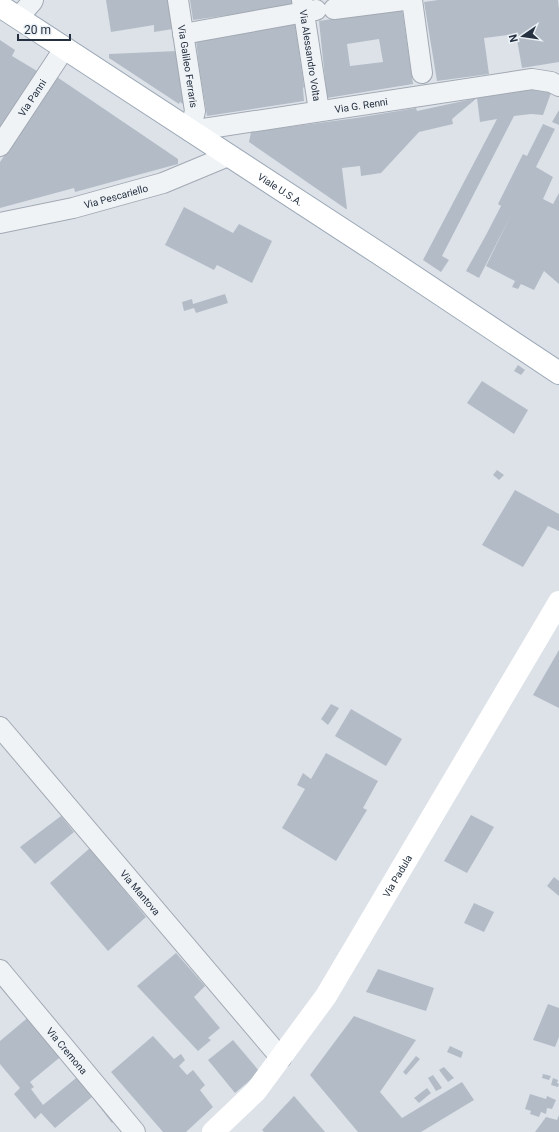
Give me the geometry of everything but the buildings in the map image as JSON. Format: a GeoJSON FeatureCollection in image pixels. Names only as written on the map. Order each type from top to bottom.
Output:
{"type":"FeatureCollection","features":[{"type":"Feature","properties":{"kind":"main road","name":"Viale U.S.A."},"geometry":{"type":"LineString","coordinates":[[9,12],[383,256],[559,373]]}},
{"type":"Feature","properties":{"kind":"main road","name":"Via Padula"},"geometry":{"type":"LineString","coordinates":[[213,1132],[256,1091],[326,996],[559,602]]}},
{"type":"Feature","properties":{"kind":"street"},"geometry":{"type":"LineString","coordinates":[[9,12],[32,2],[33,0]]}},
{"type":"Feature","properties":{"kind":"street","name":"Via Galileo Ferraris"},"geometry":{"type":"LineString","coordinates":[[178,0],[195,111],[190,131]]}},
{"type":"Feature","properties":{"kind":"street"},"geometry":{"type":"LineString","coordinates":[[183,34],[314,8],[404,0]]}},
{"type":"Feature","properties":{"kind":"street"},"geometry":{"type":"LineString","coordinates":[[412,0],[422,73]]}},
{"type":"Feature","properties":{"kind":"street","name":"Via Alessandro Volta"},"geometry":{"type":"LineString","coordinates":[[314,8],[319,111]]}},
{"type":"Feature","properties":{"kind":"street","name":"Via Panni"},"geometry":{"type":"LineString","coordinates":[[0,146],[64,49]]}},
{"type":"Feature","properties":{"kind":"street","name":"Via G. Renni"},"geometry":{"type":"LineString","coordinates":[[190,131],[532,79],[551,82],[559,86]]}},
{"type":"Feature","properties":{"kind":"street","name":"Via Pescariello"},"geometry":{"type":"LineString","coordinates":[[0,224],[73,208],[163,183],[228,156]]}},
{"type":"Feature","properties":{"kind":"street","name":"Via Mantova"},"geometry":{"type":"LineString","coordinates":[[0,727],[281,1058]]}},
{"type":"Feature","properties":{"kind":"street","name":"Via Cremona"},"geometry":{"type":"LineString","coordinates":[[0,970],[135,1132]]}}]}
